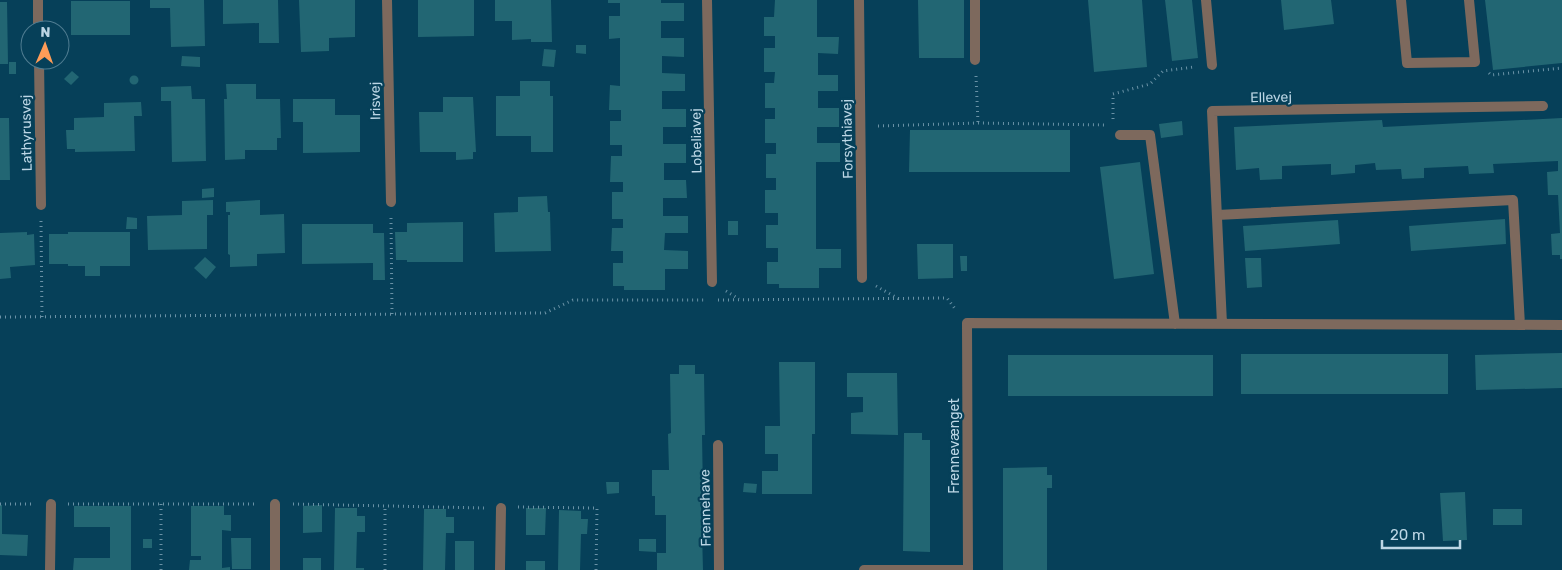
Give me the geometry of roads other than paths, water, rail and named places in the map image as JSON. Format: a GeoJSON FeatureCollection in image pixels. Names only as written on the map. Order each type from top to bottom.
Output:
{"type":"FeatureCollection","features":[{"type":"Feature","properties":{"kind":"street"},"geometry":{"type":"LineString","coordinates":[[38,0],[38,20]]}},
{"type":"Feature","properties":{"kind":"street","name":"Irisvej"},"geometry":{"type":"LineString","coordinates":[[388,0],[391,202]]}},
{"type":"Feature","properties":{"kind":"street","name":"Lobeliavej"},"geometry":{"type":"LineString","coordinates":[[707,0],[712,282]]}},
{"type":"Feature","properties":{"kind":"street","name":"Forsythiavej"},"geometry":{"type":"LineString","coordinates":[[859,0],[862,278]]}},
{"type":"Feature","properties":{"kind":"street"},"geometry":{"type":"LineString","coordinates":[[974,0],[975,60]]}},
{"type":"Feature","properties":{"kind":"street"},"geometry":{"type":"LineString","coordinates":[[1206,0],[1212,65]]}},
{"type":"Feature","properties":{"kind":"street"},"geometry":{"type":"LineString","coordinates":[[1401,0],[1407,62],[1475,62],[1469,0]]}},
{"type":"Feature","properties":{"kind":"street","name":"Lathyrusvej"},"geometry":{"type":"LineString","coordinates":[[39,70],[40,206]]}},
{"type":"Feature","properties":{"kind":"street","name":"Ellevej"},"geometry":{"type":"LineString","coordinates":[[1222,324],[1212,111],[1543,106]]}},
{"type":"Feature","properties":{"kind":"street"},"geometry":{"type":"LineString","coordinates":[[1120,135],[1150,135],[1175,324],[1562,325]]}},
{"type":"Feature","properties":{"kind":"street"},"geometry":{"type":"LineString","coordinates":[[1217,215],[1513,200],[1520,325]]}},
{"type":"Feature","properties":{"kind":"street","name":"Frennevænget"},"geometry":{"type":"LineString","coordinates":[[968,570],[967,323],[1175,324]]}},
{"type":"Feature","properties":{"kind":"street","name":"Frennehave"},"geometry":{"type":"LineString","coordinates":[[718,445],[719,570]]}},
{"type":"Feature","properties":{"kind":"street"},"geometry":{"type":"LineString","coordinates":[[50,570],[51,504]]}},
{"type":"Feature","properties":{"kind":"street"},"geometry":{"type":"LineString","coordinates":[[275,504],[275,570]]}},
{"type":"Feature","properties":{"kind":"street"},"geometry":{"type":"LineString","coordinates":[[500,570],[501,508]]}},
{"type":"Feature","properties":{"kind":"street"},"geometry":{"type":"LineString","coordinates":[[864,570],[968,570]]}}]}
